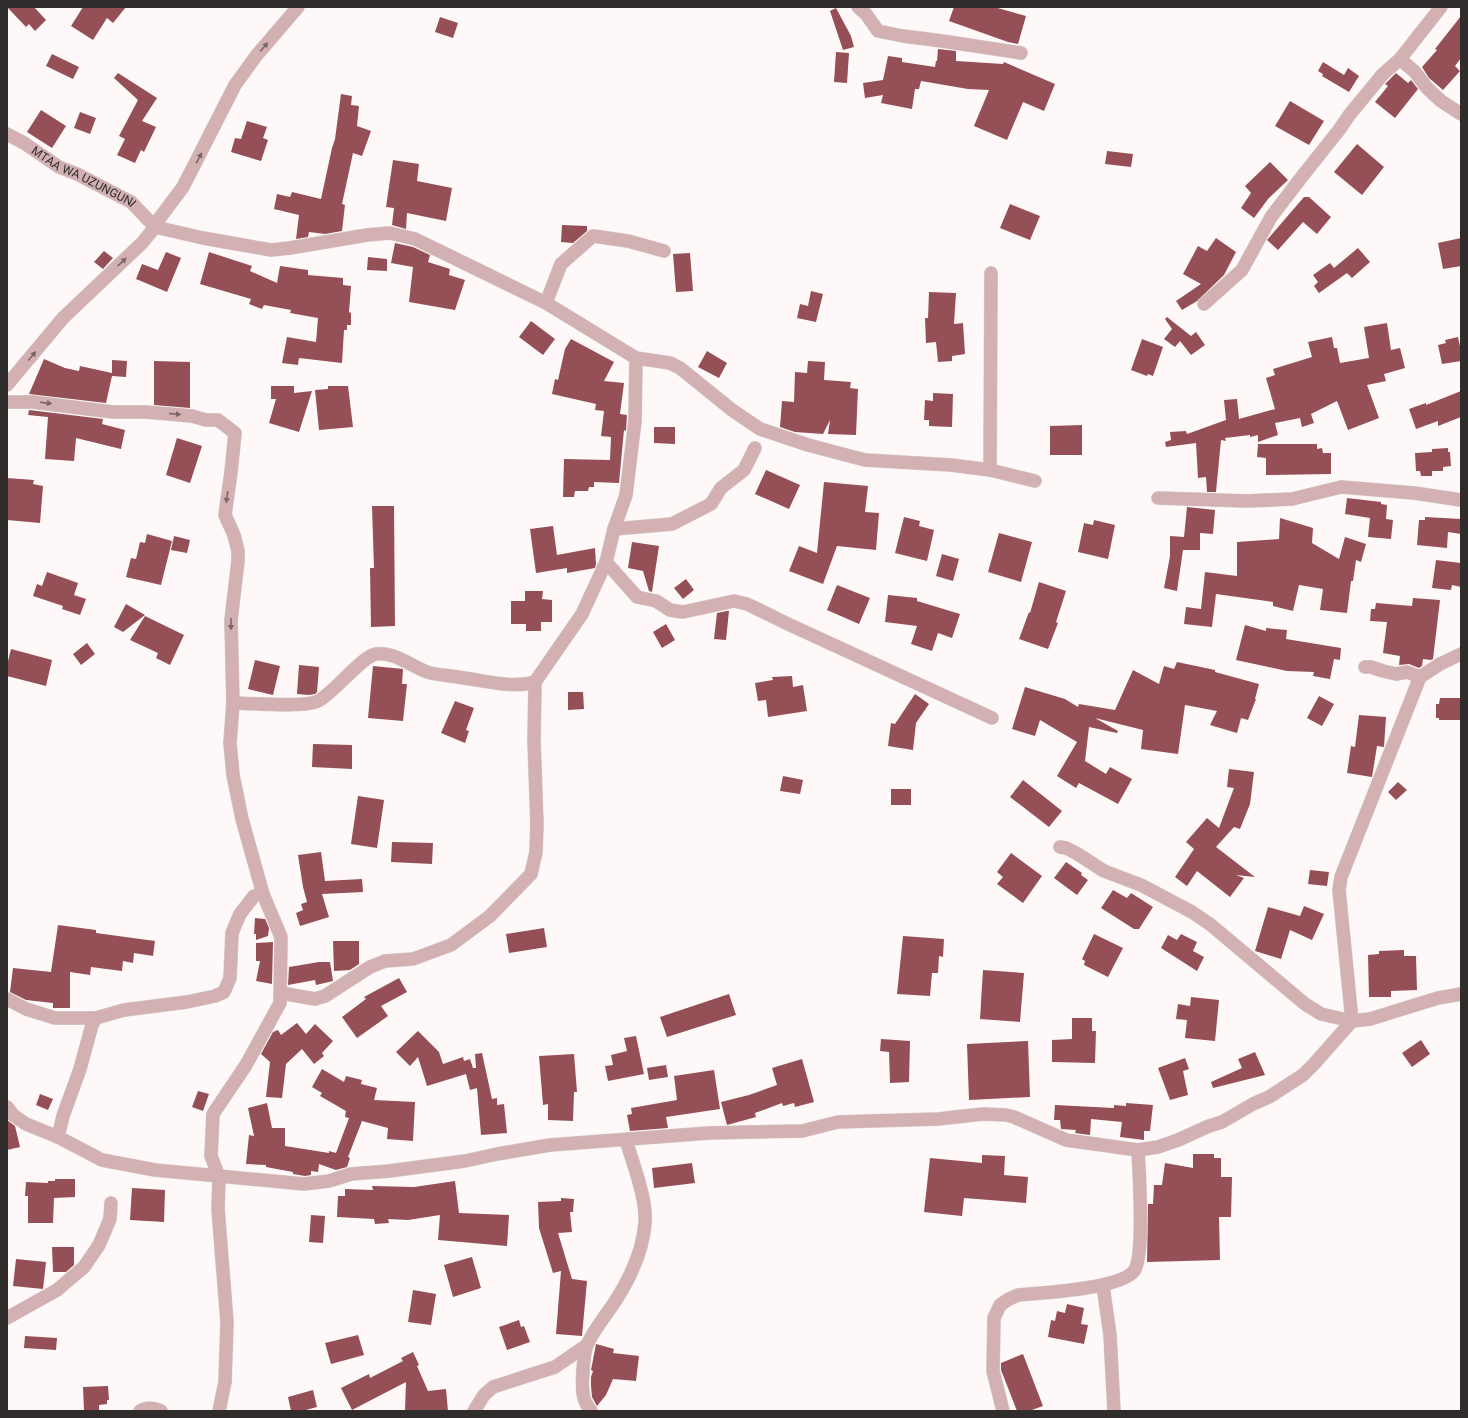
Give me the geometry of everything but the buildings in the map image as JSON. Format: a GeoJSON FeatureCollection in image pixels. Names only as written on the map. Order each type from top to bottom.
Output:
{"type":"FeatureCollection","features":[{"type":"Feature","properties":{"kind":"street"},"geometry":{"type":"LineString","coordinates":[[7,386],[63,318],[142,243],[155,227],[159,219],[184,187],[235,86],[256,56],[298,7]]}},
{"type":"Feature","properties":{"kind":"street"},"geometry":{"type":"LineString","coordinates":[[858,7],[866,14],[878,31],[903,36],[1021,52]]}},
{"type":"Feature","properties":{"kind":"street"},"geometry":{"type":"LineString","coordinates":[[1204,304],[1242,270],[1271,217],[1350,114],[1384,74],[1400,59],[1441,7]]}},
{"type":"Feature","properties":{"kind":"street"},"geometry":{"type":"LineString","coordinates":[[1400,59],[1415,72],[1432,92],[1461,114]]}},
{"type":"Feature","properties":{"kind":"street","name":"MTAA WA UZUNGUNI"},"geometry":{"type":"LineString","coordinates":[[7,134],[24,143],[59,167],[131,202],[155,227]]}},
{"type":"Feature","properties":{"kind":"street"},"geometry":{"type":"LineString","coordinates":[[155,227],[203,238],[271,250],[367,235],[390,233],[415,239],[546,303],[636,358],[670,363],[680,368],[732,410],[760,428],[808,445],[865,460],[951,464],[990,470],[1034,481]]}},
{"type":"Feature","properties":{"kind":"street"},"geometry":{"type":"LineString","coordinates":[[546,303],[561,264],[593,236],[628,241],[664,251]]}},
{"type":"Feature","properties":{"kind":"street"},"geometry":{"type":"LineString","coordinates":[[990,470],[991,273]]}},
{"type":"Feature","properties":{"kind":"street"},"geometry":{"type":"LineString","coordinates":[[281,993],[315,999],[325,996],[370,967],[385,961],[413,959],[451,945],[490,916],[531,874],[536,852],[534,741],[535,682],[582,614],[606,562],[614,529],[626,495],[635,420],[636,358]]}},
{"type":"Feature","properties":{"kind":"street"},"geometry":{"type":"LineString","coordinates":[[7,402],[32,402],[113,412],[146,412],[192,416],[206,420],[218,420],[235,433],[225,515],[234,535],[238,551],[231,620],[233,703],[230,743],[233,775],[242,819],[263,894],[281,937],[281,993],[280,1003],[246,1065],[214,1114],[211,1156],[219,1177],[219,1217],[227,1322],[225,1382],[219,1411]]}},
{"type":"Feature","properties":{"kind":"street"},"geometry":{"type":"LineString","coordinates":[[614,529],[672,524],[712,504],[722,488],[744,470],[755,448]]}},
{"type":"Feature","properties":{"kind":"street"},"geometry":{"type":"LineString","coordinates":[[1158,498],[1246,501],[1292,498],[1341,487],[1414,493],[1461,500]]}},
{"type":"Feature","properties":{"kind":"street"},"geometry":{"type":"LineString","coordinates":[[606,562],[637,597],[656,601],[670,610],[683,612],[734,601],[747,604],[992,718]]}},
{"type":"Feature","properties":{"kind":"street"},"geometry":{"type":"LineString","coordinates":[[233,703],[300,704],[317,702],[363,662],[376,654],[388,655],[427,672],[510,684],[525,685],[535,682]]}},
{"type":"Feature","properties":{"kind":"street"},"geometry":{"type":"LineString","coordinates":[[7,1107],[14,1115],[26,1124],[58,1137],[102,1160],[155,1170],[304,1184],[329,1181],[350,1174],[465,1162],[497,1154],[550,1145],[709,1133],[802,1131],[838,1122],[938,1119],[983,1114],[1014,1116],[1066,1140],[1138,1150],[1158,1147],[1222,1122],[1253,1104],[1269,1097],[1303,1075],[1352,1021],[1339,890],[1341,877],[1420,677],[1440,664],[1461,654]]}},
{"type":"Feature","properties":{"kind":"street"},"geometry":{"type":"LineString","coordinates":[[1365,666],[1396,674],[1407,672],[1420,677]]}},
{"type":"Feature","properties":{"kind":"street"},"geometry":{"type":"LineString","coordinates":[[1060,847],[1066,848],[1104,871],[1141,885],[1192,912],[1211,925],[1305,1004],[1321,1014],[1352,1021],[1370,1019],[1438,998],[1461,994]]}},
{"type":"Feature","properties":{"kind":"street"},"geometry":{"type":"LineString","coordinates":[[7,999],[26,1009],[55,1018],[96,1018],[124,1010],[187,1002],[215,996],[224,992],[230,978],[232,933],[240,914],[254,896],[263,894]]}},
{"type":"Feature","properties":{"kind":"street"},"geometry":{"type":"LineString","coordinates":[[58,1137],[63,1116],[80,1069],[92,1025],[96,1018]]}},
{"type":"Feature","properties":{"kind":"street"},"geometry":{"type":"LineString","coordinates":[[474,1411],[484,1395],[493,1387],[555,1366],[587,1345],[617,1299],[630,1275],[640,1247],[645,1224],[644,1204],[626,1140]]}},
{"type":"Feature","properties":{"kind":"street"},"geometry":{"type":"LineString","coordinates":[[1003,1411],[993,1371],[994,1318],[1000,1305],[1009,1299],[1018,1296],[1103,1286],[1128,1276],[1134,1271],[1139,1257],[1140,1193],[1138,1150]]}},
{"type":"Feature","properties":{"kind":"street"},"geometry":{"type":"LineString","coordinates":[[7,1318],[57,1290],[84,1267],[99,1246],[110,1219],[111,1203]]}},
{"type":"Feature","properties":{"kind":"street"},"geometry":{"type":"LineString","coordinates":[[1103,1286],[1110,1335],[1114,1411]]}},
{"type":"Feature","properties":{"kind":"street"},"geometry":{"type":"LineString","coordinates":[[587,1345],[582,1389],[584,1398],[591,1411]]}},
{"type":"Feature","properties":{"kind":"street"},"geometry":{"type":"LineString","coordinates":[[140,1411],[143,1409],[155,1408],[161,1411]]}}]}
